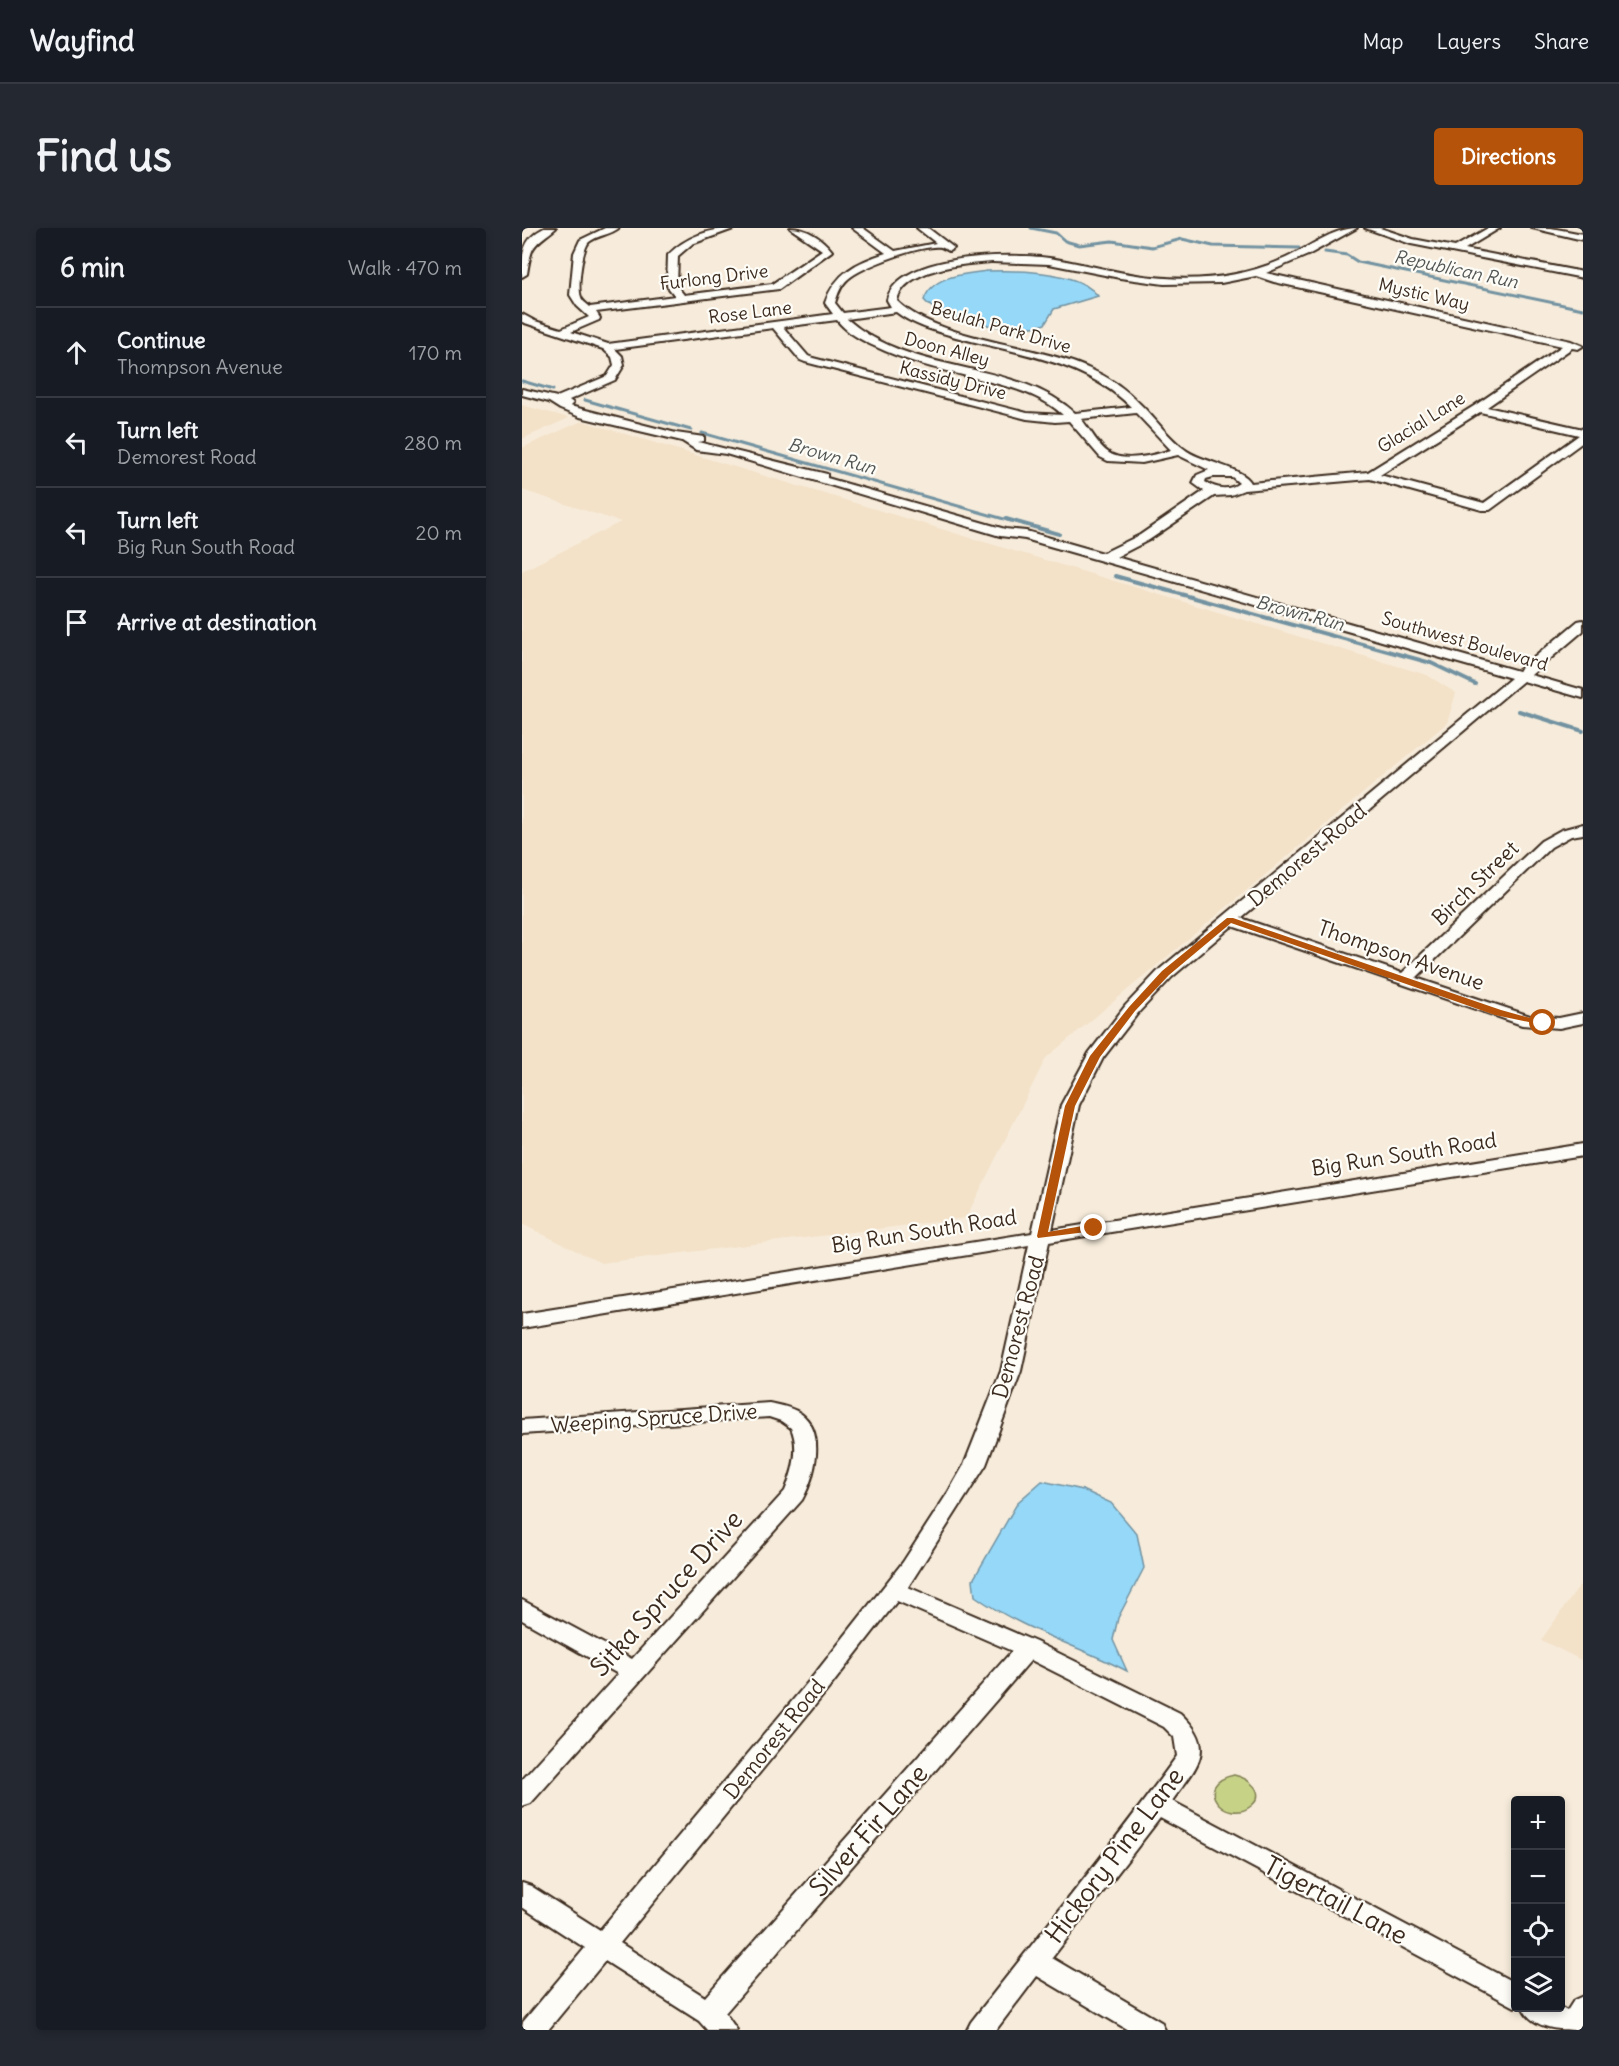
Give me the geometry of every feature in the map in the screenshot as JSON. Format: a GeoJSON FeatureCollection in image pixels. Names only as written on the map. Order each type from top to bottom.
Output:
{"type":"FeatureCollection","features":[{"type":"Feature","properties":{"kind":"street"},"geometry":{"type":"LineString","coordinates":[[522,241],[543,228]]}},
{"type":"Feature","properties":{"kind":"street"},"geometry":{"type":"LineString","coordinates":[[522,274],[528,243],[551,228]]}},
{"type":"Feature","properties":{"kind":"street"},"geometry":{"type":"LineString","coordinates":[[561,333],[592,321],[595,315],[581,305],[575,295],[578,248],[588,238],[614,228]]}},
{"type":"Feature","properties":{"kind":"street"},"geometry":{"type":"LineString","coordinates":[[681,298],[672,286],[673,255],[689,242],[731,228]]}},
{"type":"Feature","properties":{"kind":"street","name":"Furlong Drive"},"geometry":{"type":"LineString","coordinates":[[590,310],[779,285],[792,273],[827,251],[822,244],[795,228]]}},
{"type":"Feature","properties":{"kind":"street"},"geometry":{"type":"LineString","coordinates":[[857,228],[893,254]]}},
{"type":"Feature","properties":{"kind":"street"},"geometry":{"type":"LineString","coordinates":[[922,228],[967,262]]}},
{"type":"Feature","properties":{"kind":"street","name":"Beulah Park Drive"},"geometry":{"type":"LineString","coordinates":[[1214,491],[1181,451],[1128,397],[1107,382],[1058,360],[939,329],[912,319],[896,309],[892,302],[894,293],[904,281],[923,272],[967,262],[1008,259],[1047,261],[1130,277],[1173,282],[1220,280],[1258,273],[1290,261],[1352,228]]}},
{"type":"Feature","properties":{"kind":"street"},"geometry":{"type":"LineString","coordinates":[[1370,228],[1395,237],[1583,275]]}},
{"type":"Feature","properties":{"kind":"street"},"geometry":{"type":"LineString","coordinates":[[1456,250],[1495,228]]}},
{"type":"Feature","properties":{"kind":"street"},"geometry":{"type":"LineString","coordinates":[[1537,228],[1583,237]]}},
{"type":"Feature","properties":{"kind":"street"},"geometry":{"type":"LineString","coordinates":[[838,317],[830,303],[835,286],[857,268],[893,254],[944,244]]}},
{"type":"Feature","properties":{"kind":"street","name":"Mystic Way"},"geometry":{"type":"LineString","coordinates":[[1258,273],[1274,279],[1583,347]]}},
{"type":"Feature","properties":{"kind":"street"},"geometry":{"type":"LineString","coordinates":[[522,307],[527,314],[545,325],[546,328]]}},
{"type":"Feature","properties":{"kind":"street","name":"Rose Lane"},"geometry":{"type":"LineString","coordinates":[[607,347],[896,309]]}},
{"type":"Feature","properties":{"kind":"street"},"geometry":{"type":"LineString","coordinates":[[522,317],[531,323],[607,347],[617,356],[619,365],[606,381],[555,402]]}},
{"type":"Feature","properties":{"kind":"street","name":"Doon Alley"},"geometry":{"type":"LineString","coordinates":[[838,317],[857,333],[891,350],[1028,388],[1054,400],[1073,417],[1104,455],[1111,459],[1127,459],[1181,451]]}},
{"type":"Feature","properties":{"kind":"street","name":"Kassidy Drive"},"geometry":{"type":"LineString","coordinates":[[776,325],[804,358],[809,360],[1027,416],[1054,419],[1138,409]]}},
{"type":"Feature","properties":{"kind":"street","name":"Glacial Lane"},"geometry":{"type":"LineString","coordinates":[[1214,491],[1229,491],[1244,483],[1273,483],[1371,475],[1478,408],[1571,344]]}},
{"type":"Feature","properties":{"kind":"street","name":"Southwest Boulevard"},"geometry":{"type":"LineString","coordinates":[[522,392],[555,402],[565,408],[687,439],[691,444],[727,451],[992,530],[1026,535],[1583,694]]}},
{"type":"Feature","properties":{"kind":"street"},"geometry":{"type":"LineString","coordinates":[[1478,408],[1583,432]]}},
{"type":"Feature","properties":{"kind":"street"},"geometry":{"type":"LineString","coordinates":[[1371,475],[1385,481],[1486,507],[1583,437]]}},
{"type":"Feature","properties":{"kind":"street"},"geometry":{"type":"LineString","coordinates":[[1103,557],[1111,548],[1183,501],[1202,474],[1227,473],[1244,483]]}},
{"type":"Feature","properties":{"kind":"street"},"geometry":{"type":"LineString","coordinates":[[1103,557],[1123,551],[1182,512],[1200,497],[1214,491]]}},
{"type":"Feature","properties":{"kind":"street","name":"Demorest Road"},"geometry":{"type":"LineString","coordinates":[[532,2030],[911,1568],[975,1465],[1011,1371],[1070,1106],[1095,1056],[1132,1009],[1166,973],[1583,624]]}},
{"type":"Feature","properties":{"kind":"street","name":"Birch Street"},"geometry":{"type":"LineString","coordinates":[[1404,980],[1546,844],[1566,833],[1583,829]]}},
{"type":"Feature","properties":{"kind":"street","name":"Thompson Avenue"},"geometry":{"type":"LineString","coordinates":[[1230,920],[1528,1021],[1559,1023],[1583,1018]]}},
{"type":"Feature","properties":{"kind":"street","name":"Big Run South Road"},"geometry":{"type":"LineString","coordinates":[[522,1321],[1583,1150]]}},
{"type":"Feature","properties":{"kind":"street","name":"Weeping Spruce Drive"},"geometry":{"type":"LineString","coordinates":[[522,1427],[769,1410],[786,1414]]}},
{"type":"Feature","properties":{"kind":"street","name":"Sitka Spruce Drive"},"geometry":{"type":"LineString","coordinates":[[522,1796],[794,1495],[801,1480],[805,1460],[805,1439],[799,1424],[786,1414]]}},
{"type":"Feature","properties":{"kind":"street","name":"Hickory Pine Lane"},"geometry":{"type":"LineString","coordinates":[[893,1590],[1028,1648],[1172,1720],[1185,1732],[1189,1746],[1189,1758],[1156,1804],[980,2030]]}},
{"type":"Feature","properties":{"kind":"street"},"geometry":{"type":"LineString","coordinates":[[522,1609],[633,1671]]}},
{"type":"Feature","properties":{"kind":"street","name":"Silver Fir Lane"},"geometry":{"type":"LineString","coordinates":[[716,2021],[1028,1648]]}},
{"type":"Feature","properties":{"kind":"street","name":"Tigertail Lane"},"geometry":{"type":"LineString","coordinates":[[1156,1804],[1511,1994]]}},
{"type":"Feature","properties":{"kind":"street"},"geometry":{"type":"LineString","coordinates":[[522,1894],[716,2021]]}},
{"type":"Feature","properties":{"kind":"street"},"geometry":{"type":"LineString","coordinates":[[1033,1960],[1152,2030]]}},
{"type":"Feature","properties":{"kind":"street"},"geometry":{"type":"LineString","coordinates":[[1549,2012],[1576,2022]]}},
{"type":"Feature","properties":{"kind":"shaded area"},"geometry":{"type":"Polygon","coordinates":[[[522,405],[569,418],[522,439],[522,405]]]}},
{"type":"Feature","properties":{"kind":"shaded area"},"geometry":{"type":"Polygon","coordinates":[[[582,421],[1427,675],[1456,693],[1447,723],[1046,1058],[966,1218],[601,1263],[522,1224],[522,571],[621,522],[522,490],[522,448],[582,421]]]}},
{"type":"Feature","properties":{"kind":"shaded area"},"geometry":{"type":"Polygon","coordinates":[[[1583,1581],[1583,1661],[1541,1640],[1583,1581]]]}},
{"type":"Feature","properties":{"kind":"green space"},"geometry":{"type":"Polygon","coordinates":[[[1234,1775],[1250,1782],[1257,1791],[1256,1801],[1241,1811],[1232,1811],[1223,1807],[1213,1794],[1215,1786],[1221,1780],[1234,1775]]]}},
{"type":"Feature","properties":{"kind":"water"},"geometry":{"type":"Polygon","coordinates":[[[987,271],[1046,273],[1062,276],[1089,287],[1098,296],[1054,309],[1045,324],[1018,328],[963,320],[933,308],[924,300],[934,285],[950,277],[987,271]]]}},
{"type":"Feature","properties":{"kind":"water"},"geometry":{"type":"Polygon","coordinates":[[[1042,1481],[1083,1490],[1111,1503],[1137,1534],[1144,1568],[1118,1618],[1113,1640],[1127,1671],[1010,1618],[975,1596],[973,1580],[1018,1502],[1042,1481]]]}},
{"type":"Feature","properties":{"kind":"waterway","name":"Republican Run"},"geometry":{"type":"LineString","coordinates":[[1031,228],[1056,233],[1065,241],[1079,245],[1112,241],[1152,247],[1182,239],[1213,246],[1299,248]]}},
{"type":"Feature","properties":{"kind":"waterway","name":"Republican Run"},"geometry":{"type":"LineString","coordinates":[[1325,252],[1347,255],[1358,262],[1583,309]]}},
{"type":"Feature","properties":{"kind":"waterway","name":"Brown Run"},"geometry":{"type":"LineString","coordinates":[[522,381],[553,390]]}},
{"type":"Feature","properties":{"kind":"waterway","name":"Brown Run"},"geometry":{"type":"LineString","coordinates":[[585,400],[691,430]]}},
{"type":"Feature","properties":{"kind":"waterway","name":"Brown Run"},"geometry":{"type":"LineString","coordinates":[[702,433],[1011,521]]}},
{"type":"Feature","properties":{"kind":"waterway","name":"Brown Run"},"geometry":{"type":"LineString","coordinates":[[1006,519],[1059,534]]}},
{"type":"Feature","properties":{"kind":"waterway","name":"Brown Run"},"geometry":{"type":"LineString","coordinates":[[1115,576],[1431,663],[1475,684]]}},
{"type":"Feature","properties":{"kind":"waterway","name":"Brown Run"},"geometry":{"type":"LineString","coordinates":[[1519,711],[1583,731]]}},
{"type":"Feature","properties":{"kind":"route"},"geometry":{"type":"LineString","coordinates":[[1094,1228],[1042,1236],[1070,1106],[1095,1056],[1132,1009],[1166,973],[1230,920],[1499,1013],[1543,1023]]}}]}
